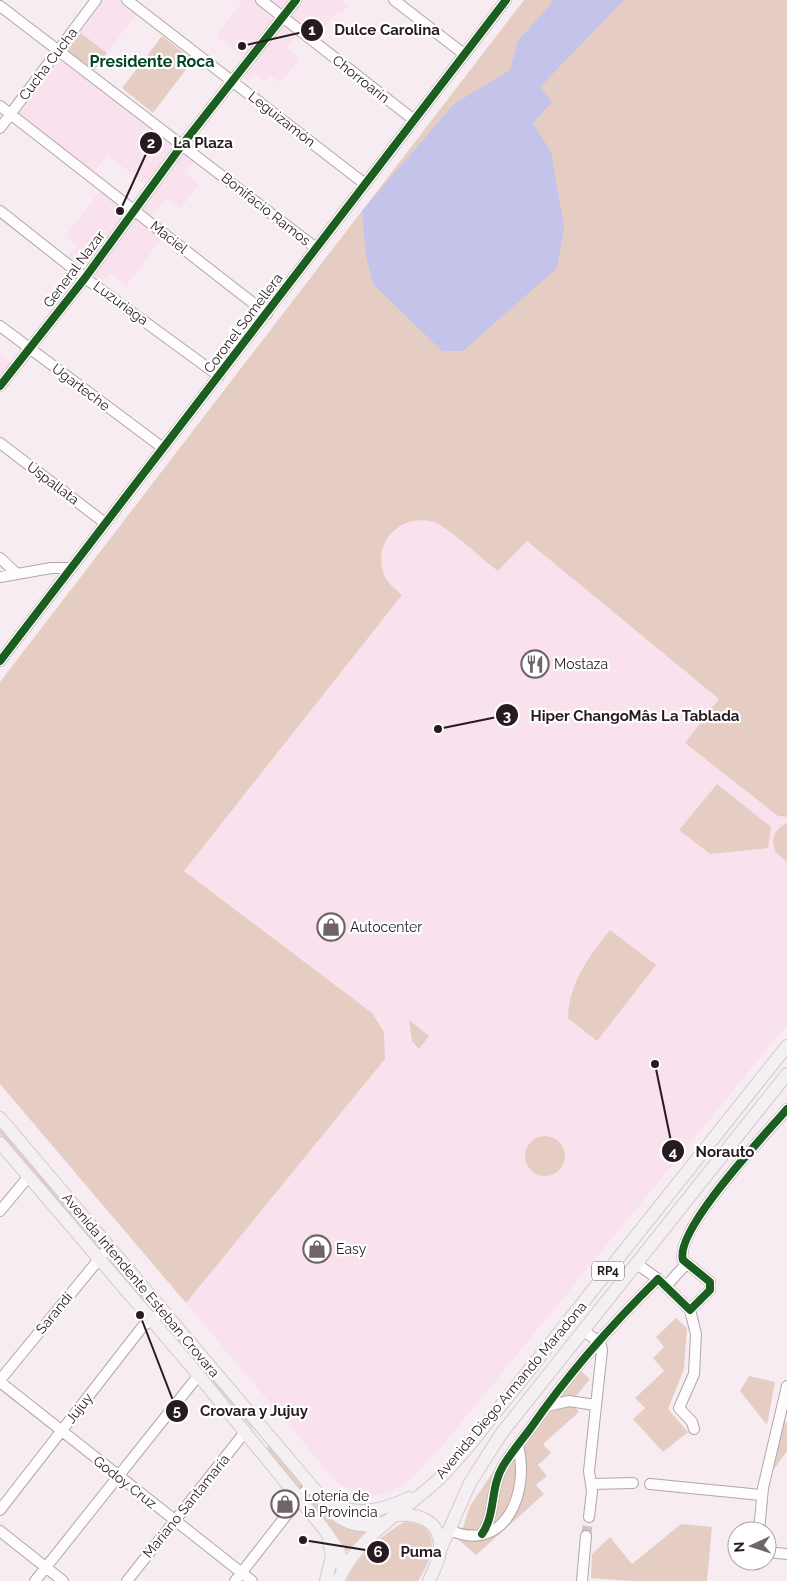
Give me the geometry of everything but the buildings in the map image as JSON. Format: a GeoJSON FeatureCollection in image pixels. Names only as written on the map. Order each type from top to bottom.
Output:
{"type":"FeatureCollection","features":[{"type":"Feature","properties":{"kind":"main road","name":"Avenida Diego Armando Maradona"},"geometry":{"type":"LineString","coordinates":[[395,1512],[424,1492],[453,1464],[787,1046]]}},
{"type":"Feature","properties":{"kind":"main road","name":"Avenida Diego Armando Maradona"},"geometry":{"type":"LineString","coordinates":[[441,1548],[465,1493],[487,1454],[583,1331],[785,1083]]}},
{"type":"Feature","properties":{"kind":"main road","name":"Avenida Intendente Esteban Crovara"},"geometry":{"type":"LineString","coordinates":[[0,1118],[323,1501],[336,1514],[349,1524],[369,1525],[395,1512]]}},
{"type":"Feature","properties":{"kind":"main road","name":"Avenida Intendente Esteban Crovara"},"geometry":{"type":"LineString","coordinates":[[0,1143],[151,1319],[324,1529],[339,1551],[341,1576]]}},
{"type":"Feature","properties":{"kind":"main road"},"geometry":{"type":"LineString","coordinates":[[323,1501],[350,1511],[395,1512],[427,1519],[437,1531],[441,1548]]}},
{"type":"Feature","properties":{"kind":"main road","name":"RP4"},"geometry":{"type":"LineString","coordinates":[[341,1576],[357,1550],[395,1512]]}},
{"type":"Feature","properties":{"kind":"main road"},"geometry":{"type":"LineString","coordinates":[[324,1529],[332,1556],[326,1581]]}},
{"type":"Feature","properties":{"kind":"main road","name":"RP4"},"geometry":{"type":"LineString","coordinates":[[429,1581],[441,1548]]}},
{"type":"Feature","properties":{"kind":"street","name":"Cucha Cucha"},"geometry":{"type":"LineString","coordinates":[[0,128],[96,0]]}},
{"type":"Feature","properties":{"kind":"street","name":"Leguizamón"},"geometry":{"type":"LineString","coordinates":[[127,0],[366,184]]}},
{"type":"Feature","properties":{"kind":"street","name":"Chorroarín"},"geometry":{"type":"LineString","coordinates":[[261,0],[414,120]]}},
{"type":"Feature","properties":{"kind":"street","name":"General Nazar"},"geometry":{"type":"LineString","coordinates":[[0,386],[85,278],[182,145],[296,0]]}},
{"type":"Feature","properties":{"kind":"street"},"geometry":{"type":"LineString","coordinates":[[394,0],[464,54]]}},
{"type":"Feature","properties":{"kind":"street","name":"Coronel Somellera"},"geometry":{"type":"LineString","coordinates":[[0,662],[506,0]]}},
{"type":"Feature","properties":{"kind":"street","name":"Bonifacio Ramos"},"geometry":{"type":"LineString","coordinates":[[0,6],[316,248]]}},
{"type":"Feature","properties":{"kind":"street","name":"Maciel"},"geometry":{"type":"LineString","coordinates":[[0,106],[267,314]]}},
{"type":"Feature","properties":{"kind":"street","name":"Luzuriaga"},"geometry":{"type":"LineString","coordinates":[[0,211],[85,278],[219,376]]}},
{"type":"Feature","properties":{"kind":"street","name":"Ugarteche"},"geometry":{"type":"LineString","coordinates":[[0,326],[163,448]]}},
{"type":"Feature","properties":{"kind":"street","name":"Uspallata"},"geometry":{"type":"LineString","coordinates":[[0,443],[105,523]]}},
{"type":"Feature","properties":{"kind":"street"},"geometry":{"type":"LineString","coordinates":[[0,558],[17,574]]}},
{"type":"Feature","properties":{"kind":"street"},"geometry":{"type":"LineString","coordinates":[[0,578],[51,568],[70,568]]}},
{"type":"Feature","properties":{"kind":"street"},"geometry":{"type":"LineString","coordinates":[[690,1310],[711,1287],[710,1282],[683,1260],[682,1249],[696,1219],[787,1109]]}},
{"type":"Feature","properties":{"kind":"street"},"geometry":{"type":"LineString","coordinates":[[0,1211],[28,1176]]}},
{"type":"Feature","properties":{"kind":"street","name":"Sarandí"},"geometry":{"type":"LineString","coordinates":[[0,1381],[98,1257],[109,1247]]}},
{"type":"Feature","properties":{"kind":"street"},"geometry":{"type":"LineString","coordinates":[[482,1534],[489,1520],[495,1488],[502,1469],[574,1369],[600,1342],[621,1315],[687,1263]]}},
{"type":"Feature","properties":{"kind":"street"},"geometry":{"type":"LineString","coordinates":[[637,1264],[663,1282],[690,1310],[696,1334],[694,1374],[678,1408],[692,1422],[694,1430]]}},
{"type":"Feature","properties":{"kind":"street","name":"Jujuy"},"geometry":{"type":"LineString","coordinates":[[0,1510],[60,1431],[151,1319],[163,1311]]}},
{"type":"Feature","properties":{"kind":"street"},"geometry":{"type":"LineString","coordinates":[[583,1331],[600,1342],[602,1350],[589,1471],[591,1484],[589,1517]]}},
{"type":"Feature","properties":{"kind":"street"},"geometry":{"type":"LineString","coordinates":[[35,1581],[198,1376]]}},
{"type":"Feature","properties":{"kind":"street","name":"Godoy Cruz"},"geometry":{"type":"LineString","coordinates":[[0,1381],[60,1431],[252,1581]]}},
{"type":"Feature","properties":{"kind":"street"},"geometry":{"type":"LineString","coordinates":[[760,1521],[762,1495],[787,1386]]}},
{"type":"Feature","properties":{"kind":"street"},"geometry":{"type":"LineString","coordinates":[[547,1406],[569,1401],[595,1405]]}},
{"type":"Feature","properties":{"kind":"street","name":"Mariano Santamaría"},"geometry":{"type":"LineString","coordinates":[[127,1581],[245,1432]]}},
{"type":"Feature","properties":{"kind":"street"},"geometry":{"type":"LineString","coordinates":[[449,1530],[463,1537],[482,1534],[504,1522],[516,1501],[523,1472],[518,1445]]}},
{"type":"Feature","properties":{"kind":"street"},"geometry":{"type":"LineString","coordinates":[[591,1484],[633,1483]]}},
{"type":"Feature","properties":{"kind":"street"},"geometry":{"type":"LineString","coordinates":[[650,1484],[762,1495]]}},
{"type":"Feature","properties":{"kind":"street"},"geometry":{"type":"LineString","coordinates":[[235,1581],[310,1485]]}},
{"type":"Feature","properties":{"kind":"street"},"geometry":{"type":"LineString","coordinates":[[0,1531],[62,1581]]}},
{"type":"Feature","properties":{"kind":"street"},"geometry":{"type":"LineString","coordinates":[[582,1581],[586,1536]]}},
{"type":"Feature","properties":{"kind":"shaded area"},"geometry":{"type":"Polygon","coordinates":[[[102,0],[120,0],[137,13],[107,53],[78,31],[102,0]]]}},
{"type":"Feature","properties":{"kind":"shaded area"},"geometry":{"type":"Polygon","coordinates":[[[243,0],[255,0],[274,15],[275,18],[245,58],[216,36],[243,0]]]}},
{"type":"Feature","properties":{"kind":"shaded area"},"geometry":{"type":"Polygon","coordinates":[[[266,0],[290,0],[284,8],[278,9],[266,0]]]}},
{"type":"Feature","properties":{"kind":"shaded area"},"geometry":{"type":"Polygon","coordinates":[[[300,0],[343,0],[349,5],[342,14],[337,11],[325,27],[308,14],[298,25],[290,16],[300,0]]]}},
{"type":"Feature","properties":{"kind":"shaded area"},"geometry":{"type":"Polygon","coordinates":[[[524,0],[787,0],[787,817],[778,816],[685,743],[719,699],[527,541],[498,571],[456,536],[434,522],[412,521],[394,531],[387,539],[381,559],[386,578],[402,595],[184,871],[372,1013],[384,1032],[385,1059],[186,1303],[0,1084],[0,682],[524,0]]]}},
{"type":"Feature","properties":{"kind":"shaded area"},"geometry":{"type":"Polygon","coordinates":[[[285,25],[298,35],[287,48],[300,58],[280,83],[270,75],[265,82],[254,74],[248,81],[241,76],[280,26],[285,25]]]}},
{"type":"Feature","properties":{"kind":"shaded area"},"geometry":{"type":"Polygon","coordinates":[[[78,31],[107,53],[93,72],[68,53],[68,45],[78,31]]]}},
{"type":"Feature","properties":{"kind":"shaded area"},"geometry":{"type":"Polygon","coordinates":[[[162,36],[193,60],[153,113],[122,88],[162,36]]]}},
{"type":"Feature","properties":{"kind":"shaded area"},"geometry":{"type":"Polygon","coordinates":[[[56,60],[63,60],[176,145],[148,186],[107,155],[93,174],[18,116],[19,111],[56,60]]]}},
{"type":"Feature","properties":{"kind":"shaded area"},"geometry":{"type":"Polygon","coordinates":[[[185,153],[196,159],[185,173],[199,185],[180,209],[166,198],[151,217],[142,208],[182,154],[185,153]]]}},
{"type":"Feature","properties":{"kind":"shaded area"},"geometry":{"type":"Polygon","coordinates":[[[101,189],[126,208],[126,215],[87,265],[81,267],[67,257],[76,245],[65,237],[101,189]]]}},
{"type":"Feature","properties":{"kind":"shaded area"},"geometry":{"type":"Polygon","coordinates":[[[140,220],[163,237],[126,286],[110,273],[101,284],[96,280],[94,274],[132,222],[140,220]]]}},
{"type":"Feature","properties":{"kind":"shaded area"},"geometry":{"type":"Polygon","coordinates":[[[0,354],[12,363],[0,379],[0,354]]]}},
{"type":"Feature","properties":{"kind":"shaded area"},"geometry":{"type":"Polygon","coordinates":[[[419,518],[437,522],[498,571],[527,541],[719,699],[686,743],[778,816],[787,817],[787,1025],[438,1451],[406,1484],[387,1494],[370,1495],[338,1484],[186,1303],[385,1059],[384,1032],[372,1013],[184,871],[402,595],[388,583],[383,572],[381,557],[385,542],[398,525],[419,518]]]}},
{"type":"Feature","properties":{"kind":"shaded area"},"geometry":{"type":"Polygon","coordinates":[[[717,784],[771,827],[768,848],[710,854],[679,830],[717,784]]]}},
{"type":"Feature","properties":{"kind":"shaded area"},"geometry":{"type":"Polygon","coordinates":[[[787,823],[787,862],[776,853],[773,839],[779,828],[787,823]]]}},
{"type":"Feature","properties":{"kind":"shaded area"},"geometry":{"type":"Polygon","coordinates":[[[610,930],[656,965],[597,1041],[568,1018],[569,1005],[576,982],[588,960],[610,930]]]}},
{"type":"Feature","properties":{"kind":"shaded area"},"geometry":{"type":"Polygon","coordinates":[[[409,1020],[429,1036],[419,1049],[412,1041],[409,1020]]]}},
{"type":"Feature","properties":{"kind":"shaded area"},"geometry":{"type":"Polygon","coordinates":[[[0,1126],[105,1246],[100,1250],[97,1248],[0,1134],[0,1126]]]}},
{"type":"Feature","properties":{"kind":"shaded area"},"geometry":{"type":"Polygon","coordinates":[[[549,1136],[556,1139],[562,1145],[565,1156],[564,1164],[556,1173],[549,1176],[541,1176],[534,1173],[526,1164],[525,1152],[528,1145],[537,1137],[549,1136]]]}},
{"type":"Feature","properties":{"kind":"shaded area"},"geometry":{"type":"Polygon","coordinates":[[[112,1256],[154,1307],[153,1309],[151,1310],[108,1260],[112,1256]]]}},
{"type":"Feature","properties":{"kind":"shaded area"},"geometry":{"type":"Polygon","coordinates":[[[676,1318],[687,1328],[684,1369],[668,1409],[688,1432],[663,1452],[633,1419],[645,1408],[635,1398],[664,1371],[653,1358],[664,1347],[656,1337],[676,1318]]]}},
{"type":"Feature","properties":{"kind":"shaded area"},"geometry":{"type":"Polygon","coordinates":[[[173,1329],[256,1430],[251,1427],[214,1383],[205,1378],[170,1332],[173,1329]]]}},
{"type":"Feature","properties":{"kind":"shaded area"},"geometry":{"type":"Polygon","coordinates":[[[573,1364],[590,1379],[571,1402],[579,1412],[543,1444],[551,1453],[538,1465],[547,1476],[536,1485],[544,1494],[476,1555],[459,1540],[470,1506],[512,1444],[573,1364]]]}},
{"type":"Feature","properties":{"kind":"shaded area"},"geometry":{"type":"Polygon","coordinates":[[[749,1376],[775,1382],[767,1425],[740,1391],[749,1376]]]}},
{"type":"Feature","properties":{"kind":"shaded area"},"geometry":{"type":"Polygon","coordinates":[[[784,1421],[787,1423],[787,1451],[770,1475],[784,1421]]]}},
{"type":"Feature","properties":{"kind":"shaded area"},"geometry":{"type":"Polygon","coordinates":[[[270,1445],[304,1485],[303,1488],[297,1488],[266,1449],[270,1445]]]}},
{"type":"Feature","properties":{"kind":"shaded area"},"geometry":{"type":"Polygon","coordinates":[[[310,1494],[366,1531],[347,1551],[306,1500],[306,1496],[310,1494]]]}},
{"type":"Feature","properties":{"kind":"shaded area"},"geometry":{"type":"Polygon","coordinates":[[[404,1522],[417,1524],[425,1528],[430,1535],[432,1543],[428,1562],[418,1581],[346,1581],[357,1563],[371,1547],[404,1522]]]}},
{"type":"Feature","properties":{"kind":"shaded area"},"geometry":{"type":"Polygon","coordinates":[[[681,1524],[712,1527],[707,1581],[630,1581],[591,1578],[592,1554],[610,1537],[632,1564],[681,1524]]]}},
{"type":"Feature","properties":{"kind":"water"},"geometry":{"type":"Polygon","coordinates":[[[554,0],[624,0],[540,87],[552,102],[533,123],[551,152],[564,227],[557,268],[463,351],[442,351],[373,284],[366,256],[362,211],[454,104],[510,70],[518,41],[554,0]]]}},
{"type":"Feature","properties":{"kind":"tunnel"},"geometry":{"type":"LineString","coordinates":[[586,1536],[589,1517]]}},
{"type":"Feature","properties":{"kind":"cycle path"},"geometry":{"type":"LineString","coordinates":[[0,386],[85,278],[182,145],[296,0]]}},
{"type":"Feature","properties":{"kind":"cycle path"},"geometry":{"type":"LineString","coordinates":[[0,661],[506,0]]}},
{"type":"Feature","properties":{"kind":"cycle path"},"geometry":{"type":"LineString","coordinates":[[482,1534],[489,1518],[496,1483],[506,1461],[575,1369],[624,1314],[658,1279],[690,1310],[710,1290],[710,1282],[683,1260],[684,1246],[692,1227],[742,1160],[787,1109]]}},
{"type":"Feature","properties":{"kind":"place","name":"Dulce Carolina"},"geometry":{"type":"Point","coordinates":[242,46]}},
{"type":"Feature","properties":{"kind":"place","name":"La Plaza"},"geometry":{"type":"Point","coordinates":[120,211]}},
{"type":"Feature","properties":{"kind":"place","name":"Mostaza"},"geometry":{"type":"Point","coordinates":[535,664]}},
{"type":"Feature","properties":{"kind":"place","name":"Hiper ChangoMâs La Tablada"},"geometry":{"type":"Point","coordinates":[438,729]}},
{"type":"Feature","properties":{"kind":"place","name":"Autocenter"},"geometry":{"type":"Point","coordinates":[331,927]}},
{"type":"Feature","properties":{"kind":"place","name":"Norauto"},"geometry":{"type":"Point","coordinates":[655,1064]}},
{"type":"Feature","properties":{"kind":"place","name":"Easy"},"geometry":{"type":"Point","coordinates":[317,1249]}},
{"type":"Feature","properties":{"kind":"place","name":"Crovara y Jujuy"},"geometry":{"type":"Point","coordinates":[140,1315]}},
{"type":"Feature","properties":{"kind":"place","name":"Lotería de la Provincia"},"geometry":{"type":"Point","coordinates":[285,1504]}},
{"type":"Feature","properties":{"kind":"place","name":"Puma"},"geometry":{"type":"Point","coordinates":[303,1540]}},
{"type":"Feature","properties":{"kind":"district","name":"Presidente Roca"},"geometry":{"type":"Point","coordinates":[152,61]}}]}
